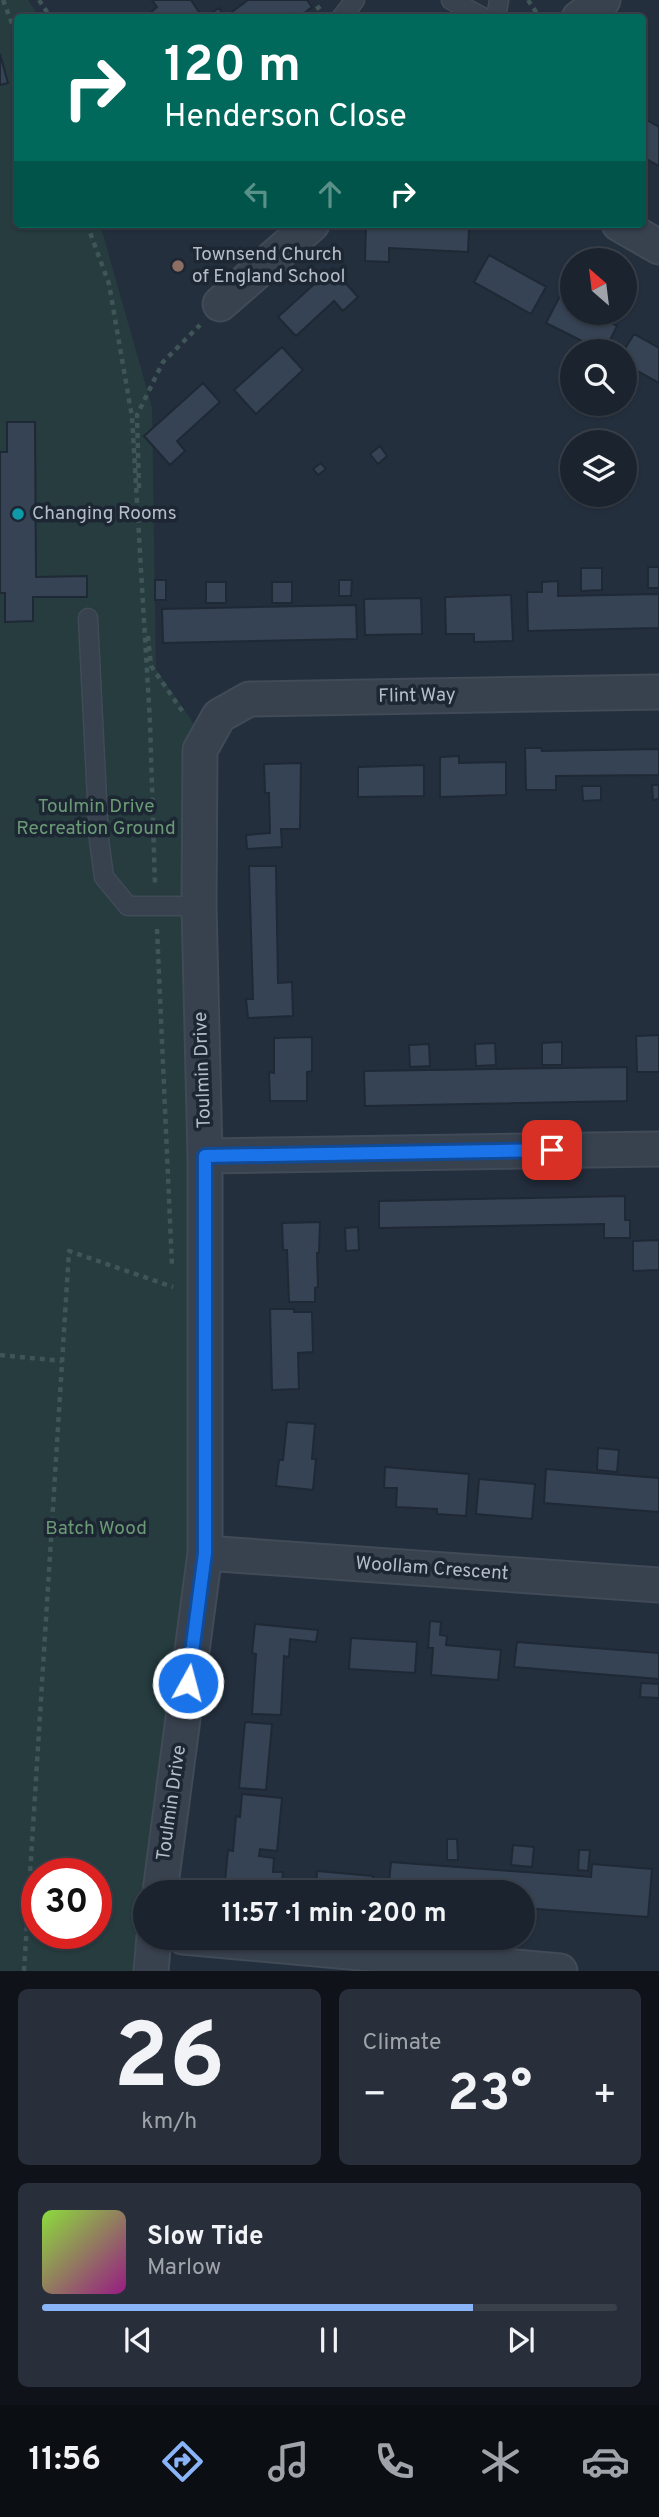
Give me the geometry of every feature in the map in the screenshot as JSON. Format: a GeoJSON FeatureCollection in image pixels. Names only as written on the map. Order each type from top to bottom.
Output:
{"type":"FeatureCollection","features":[{"type":"Feature","properties":{"kind":"street"},"geometry":{"type":"LineString","coordinates":[[584,14],[603,0]]}},
{"type":"Feature","properties":{"kind":"street"},"geometry":{"type":"LineString","coordinates":[[220,304],[307,228]]}},
{"type":"Feature","properties":{"kind":"street"},"geometry":{"type":"LineString","coordinates":[[626,228],[659,247]]}},
{"type":"Feature","properties":{"kind":"street","name":"Flint Way"},"geometry":{"type":"LineString","coordinates":[[202,746],[219,716],[249,699],[659,692]]}},
{"type":"Feature","properties":{"kind":"street","name":"Toulmin Drive"},"geometry":{"type":"LineString","coordinates":[[162,1880],[205,1553],[205,1156],[199,906],[202,746]]}},
{"type":"Feature","properties":{"kind":"street"},"geometry":{"type":"LineString","coordinates":[[205,1156],[659,1149]]}},
{"type":"Feature","properties":{"kind":"street","name":"Woollam Crescent"},"geometry":{"type":"LineString","coordinates":[[205,1553],[659,1585]]}},
{"type":"Feature","properties":{"kind":"street"},"geometry":{"type":"LineString","coordinates":[[151,1971],[153,1950]]}},
{"type":"Feature","properties":{"kind":"street"},"geometry":{"type":"LineString","coordinates":[[327,1950],[560,1971]]}},
{"type":"Feature","properties":{"kind":"lane"},"geometry":{"type":"LineString","coordinates":[[344,14],[355,0]]}},
{"type":"Feature","properties":{"kind":"lane"},"geometry":{"type":"LineString","coordinates":[[451,0],[477,14]]}},
{"type":"Feature","properties":{"kind":"lane"},"geometry":{"type":"LineString","coordinates":[[88,618],[99,840],[104,877],[128,906],[199,906]]}},
{"type":"Feature","properties":{"kind":"path"},"geometry":{"type":"LineString","coordinates":[[3,0],[14,28]]}},
{"type":"Feature","properties":{"kind":"path"},"geometry":{"type":"LineString","coordinates":[[88,228],[109,284],[132,417],[150,722],[173,1287]]}},
{"type":"Feature","properties":{"kind":"path"},"geometry":{"type":"LineString","coordinates":[[202,746],[151,666],[142,571],[138,415],[163,362],[220,304]]}},
{"type":"Feature","properties":{"kind":"path"},"geometry":{"type":"LineString","coordinates":[[24,1971],[69,1251],[173,1287],[205,1312]]}},
{"type":"Feature","properties":{"kind":"path"},"geometry":{"type":"LineString","coordinates":[[0,1355],[62,1361]]}},
{"type":"Feature","properties":{"kind":"green space","name":"Toulmin Drive Recreation Ground"},"geometry":{"type":"Polygon","coordinates":[[[0,0],[28,0],[37,14],[14,14],[14,228],[101,228],[152,407],[156,669],[194,724],[188,1312],[193,1549],[149,1880],[133,1880],[133,1950],[140,1950],[137,1971],[0,1971],[0,0]]]}},
{"type":"Feature","properties":{"kind":"building"},"geometry":{"type":"Polygon","coordinates":[[[152,0],[191,0],[200,14],[149,14],[157,7],[152,0]]]}},
{"type":"Feature","properties":{"kind":"building"},"geometry":{"type":"Polygon","coordinates":[[[248,0],[307,0],[312,7],[303,14],[229,14],[248,0]]]}},
{"type":"Feature","properties":{"kind":"building"},"geometry":{"type":"Polygon","coordinates":[[[219,8],[223,14],[210,14],[219,8]]]}},
{"type":"Feature","properties":{"kind":"building"},"geometry":{"type":"Polygon","coordinates":[[[0,54],[8,83],[0,85],[0,54]]]}},
{"type":"Feature","properties":{"kind":"building"},"geometry":{"type":"Polygon","coordinates":[[[646,120],[659,127],[659,166],[646,159],[646,120]]]}},
{"type":"Feature","properties":{"kind":"building"},"geometry":{"type":"Polygon","coordinates":[[[366,228],[469,228],[468,252],[389,248],[389,262],[365,261],[366,228]]]}},
{"type":"Feature","properties":{"kind":"building"},"geometry":{"type":"Polygon","coordinates":[[[489,255],[546,287],[531,314],[474,282],[489,255]]]}},
{"type":"Feature","properties":{"kind":"building"},"geometry":{"type":"Polygon","coordinates":[[[332,268],[358,297],[343,311],[334,301],[296,336],[278,317],[332,268]]]}},
{"type":"Feature","properties":{"kind":"building"},"geometry":{"type":"Polygon","coordinates":[[[560,296],[560,326],[617,326],[610,339],[578,339],[546,323],[560,296]]]}},
{"type":"Feature","properties":{"kind":"building"},"geometry":{"type":"Polygon","coordinates":[[[634,334],[659,348],[659,383],[637,371],[637,339],[631,339],[634,334]]]}},
{"type":"Feature","properties":{"kind":"building"},"geometry":{"type":"Polygon","coordinates":[[[282,347],[303,370],[256,414],[234,390],[282,347]]]}},
{"type":"Feature","properties":{"kind":"building"},"geometry":{"type":"Polygon","coordinates":[[[203,383],[220,402],[177,441],[185,451],[170,465],[144,436],[203,383]]]}},
{"type":"Feature","properties":{"kind":"building","name":"Changing Rooms"},"geometry":{"type":"Polygon","coordinates":[[[7,422],[35,422],[36,577],[87,576],[87,597],[33,597],[33,621],[5,622],[5,593],[0,593],[0,452],[7,452],[7,422]]]}},
{"type":"Feature","properties":{"kind":"building"},"geometry":{"type":"Polygon","coordinates":[[[380,446],[387,456],[378,464],[370,454],[380,446]]]}},
{"type":"Feature","properties":{"kind":"building"},"geometry":{"type":"Polygon","coordinates":[[[321,463],[326,469],[318,475],[313,469],[321,463]]]}},
{"type":"Feature","properties":{"kind":"building"},"geometry":{"type":"Polygon","coordinates":[[[160,510],[173,510],[173,521],[160,522],[160,510]]]}},
{"type":"Feature","properties":{"kind":"building"},"geometry":{"type":"Polygon","coordinates":[[[648,567],[659,567],[659,588],[648,588],[648,567]]]}},
{"type":"Feature","properties":{"kind":"building"},"geometry":{"type":"Polygon","coordinates":[[[581,568],[602,568],[602,590],[581,591],[581,568]]]}},
{"type":"Feature","properties":{"kind":"building"},"geometry":{"type":"Polygon","coordinates":[[[155,580],[166,580],[166,600],[155,600],[155,580]]]}},
{"type":"Feature","properties":{"kind":"building"},"geometry":{"type":"Polygon","coordinates":[[[339,580],[352,580],[351,596],[339,596],[339,580]]]}},
{"type":"Feature","properties":{"kind":"building"},"geometry":{"type":"Polygon","coordinates":[[[558,581],[558,596],[659,594],[659,628],[528,631],[527,592],[542,592],[542,582],[558,581]]]}},
{"type":"Feature","properties":{"kind":"building"},"geometry":{"type":"Polygon","coordinates":[[[206,582],[226,582],[226,603],[206,603],[206,582]]]}},
{"type":"Feature","properties":{"kind":"building"},"geometry":{"type":"Polygon","coordinates":[[[272,582],[292,582],[292,603],[272,603],[272,582]]]}},
{"type":"Feature","properties":{"kind":"building"},"geometry":{"type":"Polygon","coordinates":[[[511,595],[513,641],[474,642],[474,634],[446,634],[445,597],[511,595]]]}},
{"type":"Feature","properties":{"kind":"building"},"geometry":{"type":"Polygon","coordinates":[[[421,598],[422,634],[365,635],[364,599],[421,598]]]}},
{"type":"Feature","properties":{"kind":"building"},"geometry":{"type":"Polygon","coordinates":[[[356,605],[357,639],[163,643],[162,609],[356,605]]]}},
{"type":"Feature","properties":{"kind":"building"},"geometry":{"type":"Polygon","coordinates":[[[525,748],[541,748],[542,751],[659,749],[659,775],[556,776],[556,790],[526,790],[525,748]]]}},
{"type":"Feature","properties":{"kind":"building"},"geometry":{"type":"Polygon","coordinates":[[[459,756],[459,763],[506,762],[506,795],[440,797],[440,757],[459,756]]]}},
{"type":"Feature","properties":{"kind":"building"},"geometry":{"type":"Polygon","coordinates":[[[301,763],[300,829],[281,829],[282,847],[247,849],[246,835],[270,833],[269,793],[265,793],[264,764],[301,763]]]}},
{"type":"Feature","properties":{"kind":"building"},"geometry":{"type":"Polygon","coordinates":[[[424,765],[424,796],[358,797],[358,767],[424,765]]]}},
{"type":"Feature","properties":{"kind":"building"},"geometry":{"type":"Polygon","coordinates":[[[652,785],[659,785],[659,799],[653,800],[652,785]]]}},
{"type":"Feature","properties":{"kind":"building"},"geometry":{"type":"Polygon","coordinates":[[[582,786],[601,786],[601,800],[583,801],[582,786]]]}},
{"type":"Feature","properties":{"kind":"building"},"geometry":{"type":"Polygon","coordinates":[[[249,866],[276,866],[278,983],[292,982],[293,1016],[248,1018],[246,999],[253,999],[249,866]]]}},
{"type":"Feature","properties":{"kind":"building"},"geometry":{"type":"Polygon","coordinates":[[[659,1035],[659,1072],[637,1072],[636,1036],[659,1035]]]}},
{"type":"Feature","properties":{"kind":"building"},"geometry":{"type":"Polygon","coordinates":[[[312,1037],[312,1071],[307,1072],[307,1101],[270,1101],[269,1072],[274,1073],[274,1038],[312,1037]]]}},
{"type":"Feature","properties":{"kind":"building"},"geometry":{"type":"Polygon","coordinates":[[[562,1042],[562,1065],[542,1065],[542,1043],[562,1042]]]}},
{"type":"Feature","properties":{"kind":"building"},"geometry":{"type":"Polygon","coordinates":[[[495,1043],[496,1065],[476,1066],[475,1044],[495,1043]]]}},
{"type":"Feature","properties":{"kind":"building"},"geometry":{"type":"Polygon","coordinates":[[[429,1044],[430,1066],[410,1067],[409,1045],[429,1044]]]}},
{"type":"Feature","properties":{"kind":"building"},"geometry":{"type":"Polygon","coordinates":[[[627,1067],[627,1101],[365,1106],[364,1071],[627,1067]]]}},
{"type":"Feature","properties":{"kind":"building"},"geometry":{"type":"Polygon","coordinates":[[[625,1196],[625,1220],[630,1220],[630,1238],[604,1238],[604,1224],[379,1228],[379,1201],[625,1196]]]}},
{"type":"Feature","properties":{"kind":"building"},"geometry":{"type":"Polygon","coordinates":[[[320,1222],[315,1302],[289,1302],[287,1250],[283,1250],[282,1223],[320,1222]]]}},
{"type":"Feature","properties":{"kind":"building"},"geometry":{"type":"Polygon","coordinates":[[[358,1227],[359,1250],[346,1251],[345,1228],[358,1227]]]}},
{"type":"Feature","properties":{"kind":"building"},"geometry":{"type":"Polygon","coordinates":[[[659,1240],[659,1270],[633,1271],[633,1241],[659,1240]]]}},
{"type":"Feature","properties":{"kind":"building"},"geometry":{"type":"Polygon","coordinates":[[[270,1309],[312,1312],[313,1352],[298,1353],[299,1389],[272,1390],[270,1309]]]}},
{"type":"Feature","properties":{"kind":"building"},"geometry":{"type":"Polygon","coordinates":[[[287,1422],[315,1424],[313,1490],[276,1486],[279,1460],[283,1460],[287,1422]]]}},
{"type":"Feature","properties":{"kind":"building"},"geometry":{"type":"Polygon","coordinates":[[[598,1448],[619,1450],[617,1472],[597,1470],[598,1448]]]}},
{"type":"Feature","properties":{"kind":"building"},"geometry":{"type":"Polygon","coordinates":[[[385,1467],[469,1474],[466,1516],[437,1514],[437,1509],[396,1507],[397,1488],[384,1488],[385,1467]]]}},
{"type":"Feature","properties":{"kind":"building"},"geometry":{"type":"Polygon","coordinates":[[[546,1469],[659,1478],[659,1512],[544,1503],[546,1469]]]}},
{"type":"Feature","properties":{"kind":"building"},"geometry":{"type":"Polygon","coordinates":[[[479,1479],[535,1484],[532,1519],[476,1514],[479,1479]]]}},
{"type":"Feature","properties":{"kind":"building"},"geometry":{"type":"Polygon","coordinates":[[[430,1621],[441,1622],[440,1635],[447,1636],[446,1645],[501,1650],[498,1680],[431,1675],[433,1648],[428,1648],[430,1621]]]}},
{"type":"Feature","properties":{"kind":"building"},"geometry":{"type":"Polygon","coordinates":[[[255,1624],[318,1630],[316,1642],[290,1639],[289,1657],[284,1656],[281,1715],[252,1714],[255,1624]]]}},
{"type":"Feature","properties":{"kind":"building"},"geometry":{"type":"Polygon","coordinates":[[[351,1638],[417,1642],[415,1673],[349,1669],[351,1638]]]}},
{"type":"Feature","properties":{"kind":"building"},"geometry":{"type":"Polygon","coordinates":[[[517,1642],[659,1653],[659,1679],[514,1667],[517,1642]]]}},
{"type":"Feature","properties":{"kind":"building"},"geometry":{"type":"Polygon","coordinates":[[[641,1683],[659,1684],[659,1698],[640,1697],[641,1683]]]}},
{"type":"Feature","properties":{"kind":"building"},"geometry":{"type":"Polygon","coordinates":[[[245,1722],[272,1724],[266,1790],[239,1788],[245,1722]]]}},
{"type":"Feature","properties":{"kind":"building"},"geometry":{"type":"Polygon","coordinates":[[[242,1794],[282,1798],[277,1851],[260,1849],[259,1856],[274,1858],[273,1872],[283,1872],[282,1880],[225,1880],[228,1850],[233,1851],[236,1816],[240,1817],[242,1794]]]}},
{"type":"Feature","properties":{"kind":"building"},"geometry":{"type":"Polygon","coordinates":[[[447,1839],[457,1839],[458,1860],[447,1860],[447,1839]]]}},
{"type":"Feature","properties":{"kind":"building"},"geometry":{"type":"Polygon","coordinates":[[[513,1845],[534,1847],[532,1867],[511,1865],[513,1845]]]}},
{"type":"Feature","properties":{"kind":"building"},"geometry":{"type":"Polygon","coordinates":[[[579,1850],[590,1850],[588,1871],[578,1870],[579,1850]]]}},
{"type":"Feature","properties":{"kind":"building"},"geometry":{"type":"Polygon","coordinates":[[[391,1862],[591,1877],[592,1864],[652,1869],[648,1917],[535,1909],[535,1880],[389,1880],[391,1862]]]}},
{"type":"Feature","properties":{"kind":"building"},"geometry":{"type":"Polygon","coordinates":[[[317,1871],[373,1876],[372,1880],[317,1880],[317,1871]]]}},
{"type":"Feature","properties":{"kind":"place","name":"Townsend Church of England School"},"geometry":{"type":"Point","coordinates":[178,266]}},
{"type":"Feature","properties":{"kind":"place","name":"Changing Rooms"},"geometry":{"type":"Point","coordinates":[18,514]}},
{"type":"Feature","properties":{"kind":"route"},"geometry":{"type":"LineString","coordinates":[[188,1683],[205,1553],[205,1156],[552,1150]]}},
{"type":"Feature","properties":{"kind":"park label","name":"Batch Wood"},"geometry":{"type":"Point","coordinates":[96,1529]}}]}
